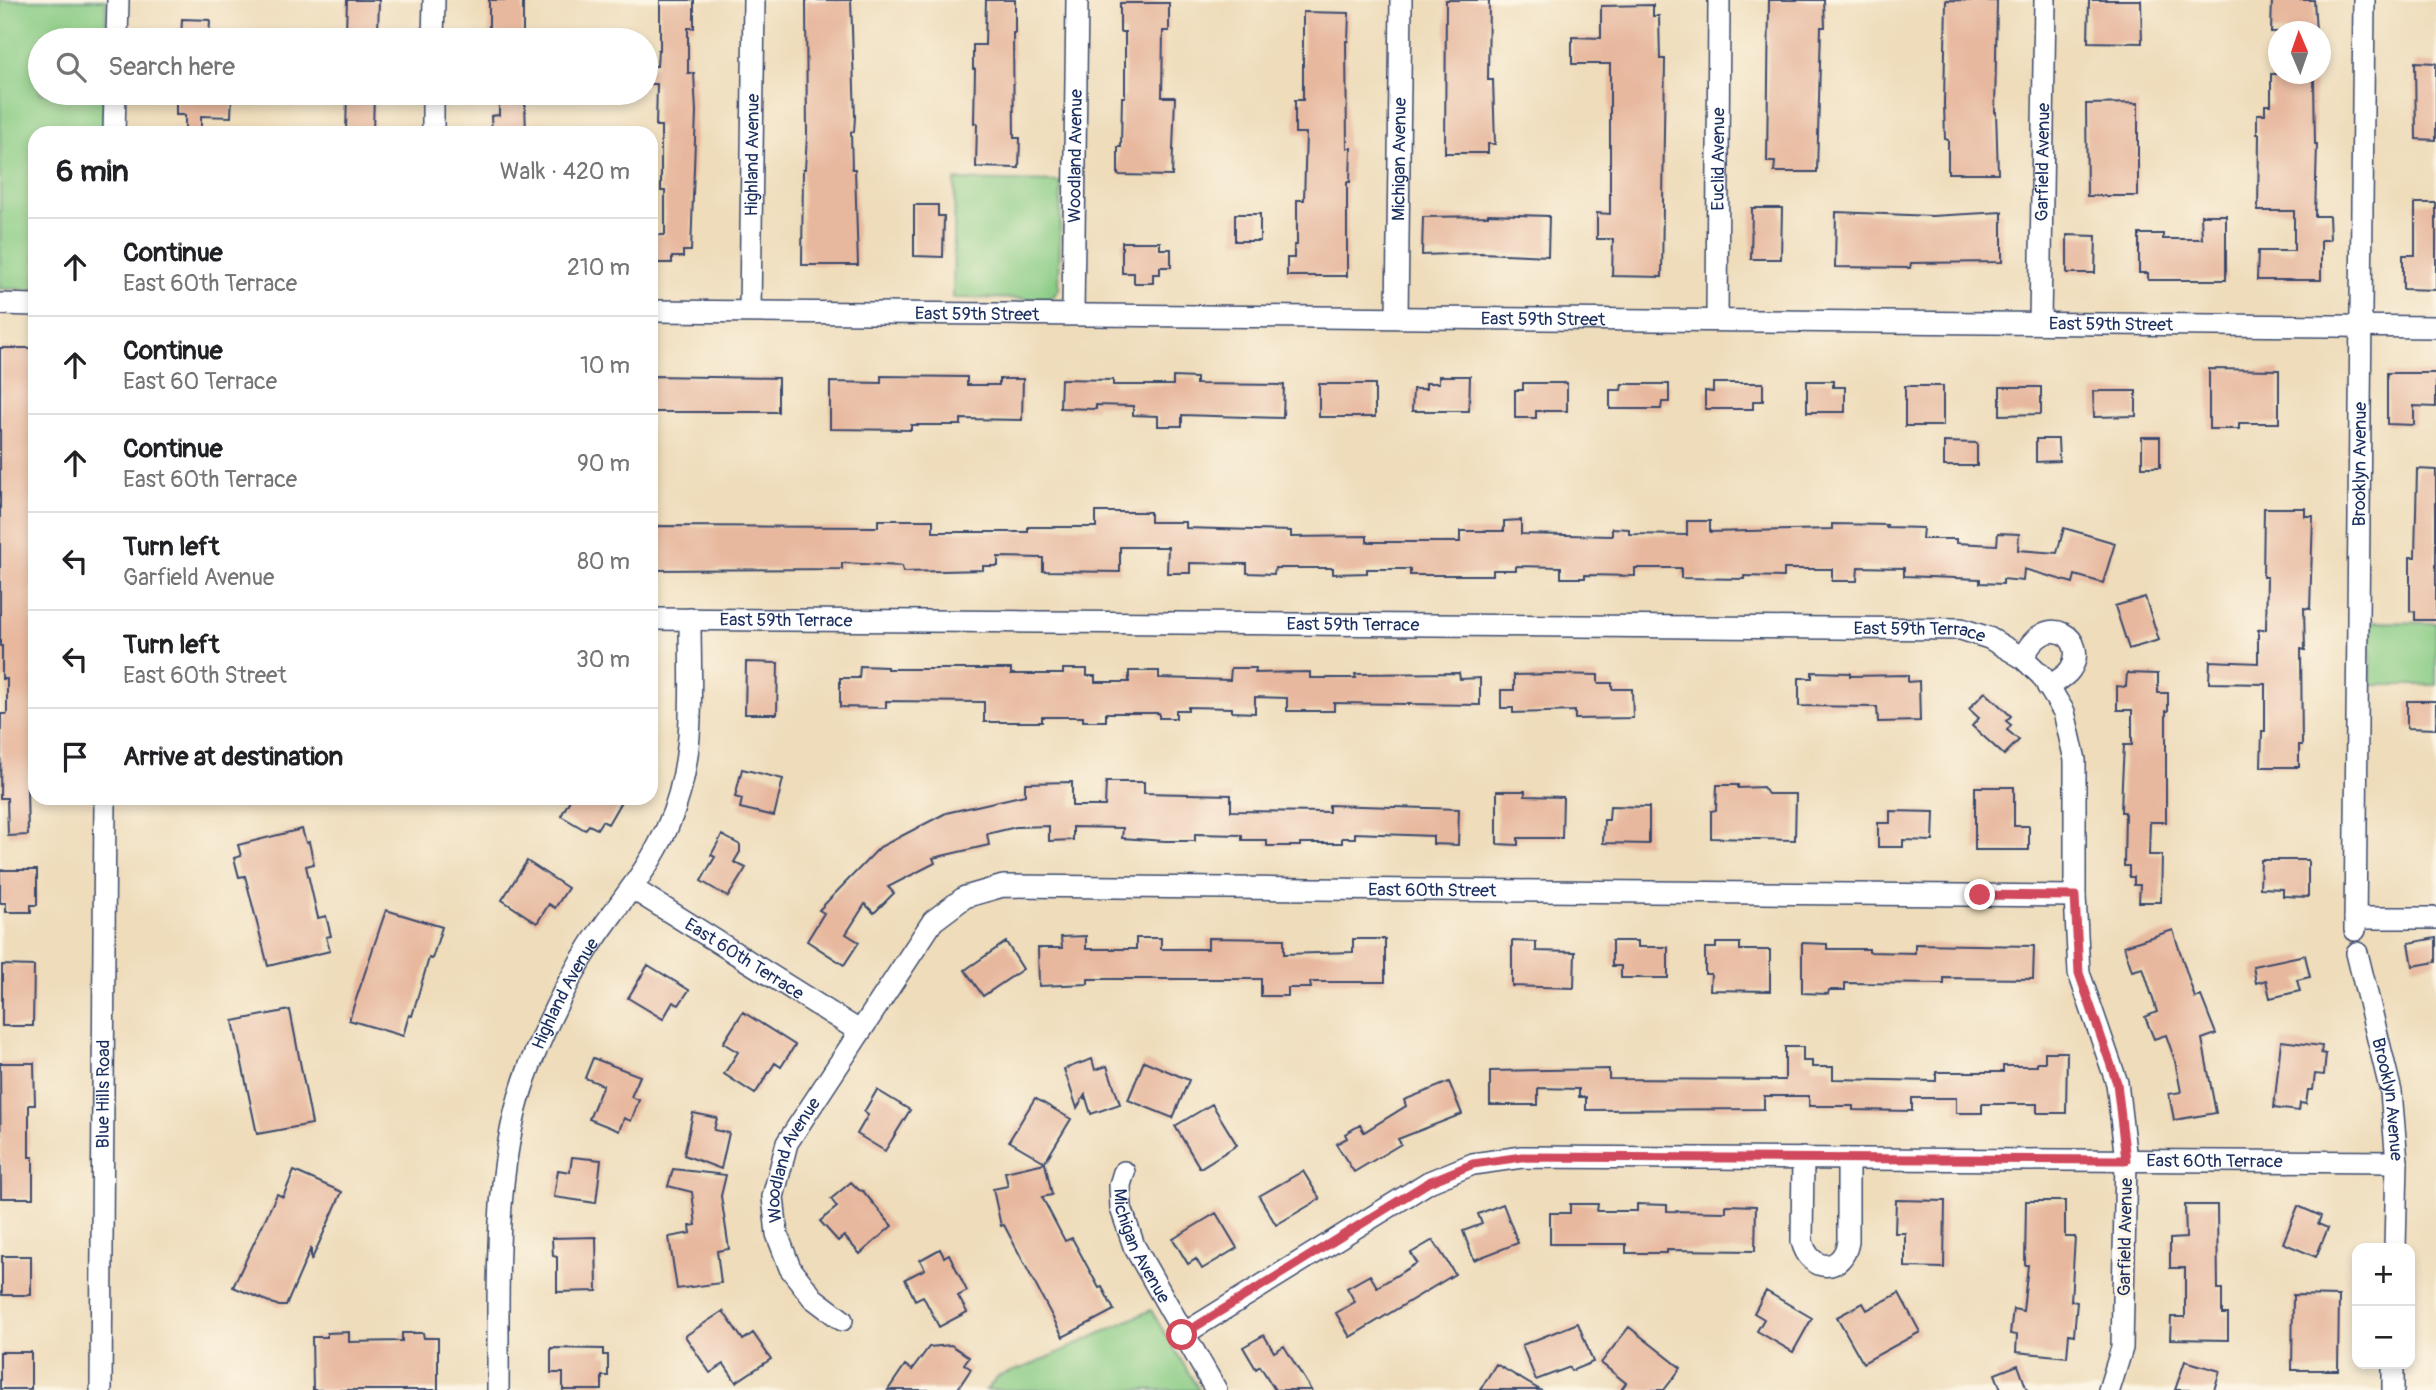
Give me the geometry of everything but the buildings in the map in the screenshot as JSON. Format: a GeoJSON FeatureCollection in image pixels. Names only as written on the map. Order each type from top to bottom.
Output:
{"type":"FeatureCollection","features":[{"type":"Feature","properties":{"kind":"street"},"geometry":{"type":"LineString","coordinates":[[117,28],[118,0]]}},
{"type":"Feature","properties":{"kind":"street"},"geometry":{"type":"LineString","coordinates":[[433,0],[433,28]]}},
{"type":"Feature","properties":{"kind":"street","name":"Highland Avenue"},"geometry":{"type":"LineString","coordinates":[[750,312],[754,0]]}},
{"type":"Feature","properties":{"kind":"street","name":"Woodland Avenue"},"geometry":{"type":"LineString","coordinates":[[1073,314],[1077,0]]}},
{"type":"Feature","properties":{"kind":"street","name":"Michigan Avenue"},"geometry":{"type":"LineString","coordinates":[[1397,317],[1401,0]]}},
{"type":"Feature","properties":{"kind":"street","name":"Euclid Avenue"},"geometry":{"type":"LineString","coordinates":[[1717,320],[1719,0]]}},
{"type":"Feature","properties":{"kind":"street","name":"Garfield Avenue"},"geometry":{"type":"LineString","coordinates":[[2040,323],[2045,0]]}},
{"type":"Feature","properties":{"kind":"street","name":"Brooklyn Avenue"},"geometry":{"type":"LineString","coordinates":[[2364,0],[2355,924],[2436,918]]}},
{"type":"Feature","properties":{"kind":"street"},"geometry":{"type":"LineString","coordinates":[[114,126],[115,105]]}},
{"type":"Feature","properties":{"kind":"street"},"geometry":{"type":"LineString","coordinates":[[433,105],[433,126]]}},
{"type":"Feature","properties":{"kind":"street"},"geometry":{"type":"LineString","coordinates":[[0,304],[28,305]]}},
{"type":"Feature","properties":{"kind":"street","name":"East 59th Street"},"geometry":{"type":"LineString","coordinates":[[658,311],[2436,327]]}},
{"type":"Feature","properties":{"kind":"street","name":"East 59th Terrace"},"geometry":{"type":"LineString","coordinates":[[658,619],[1961,629],[1989,638],[2023,658],[2045,682]]}},
{"type":"Feature","properties":{"kind":"street","name":"Highland Avenue"},"geometry":{"type":"LineString","coordinates":[[498,1390],[499,1225],[512,1124],[529,1067],[557,1003],[592,944],[632,888],[667,828],[685,771],[691,727],[690,619]]}},
{"type":"Feature","properties":{"kind":"street"},"geometry":{"type":"LineString","coordinates":[[2023,658],[2028,646],[2037,636],[2061,632],[2071,639],[2076,650],[2070,671],[2045,682]]}},
{"type":"Feature","properties":{"kind":"street","name":"Garfield Avenue"},"geometry":{"type":"LineString","coordinates":[[2045,682],[2064,712],[2075,760],[2075,896],[2079,973],[2117,1083],[2126,1160],[2122,1348],[2109,1390]]}},
{"type":"Feature","properties":{"kind":"street","name":"Blue Hills Road"},"geometry":{"type":"LineString","coordinates":[[101,1390],[105,805]]}},
{"type":"Feature","properties":{"kind":"street","name":"East 60th Street"},"geometry":{"type":"LineString","coordinates":[[859,1031],[933,921],[965,897],[1003,886],[2075,896]]}},
{"type":"Feature","properties":{"kind":"street","name":"East 60th Terrace"},"geometry":{"type":"LineString","coordinates":[[632,888],[859,1031]]}},
{"type":"Feature","properties":{"kind":"street","name":"Brooklyn Avenue"},"geometry":{"type":"LineString","coordinates":[[2357,953],[2391,1092],[2397,1162],[2395,1243]]}},
{"type":"Feature","properties":{"kind":"street","name":"Woodland Avenue"},"geometry":{"type":"LineString","coordinates":[[842,1320],[813,1298],[790,1268],[777,1234],[773,1196],[788,1143],[859,1031]]}},
{"type":"Feature","properties":{"kind":"street"},"geometry":{"type":"LineString","coordinates":[[1182,1335],[1429,1182],[1473,1164],[1522,1157],[1803,1158],[1802,1241],[1806,1254],[1812,1261],[1825,1265],[1836,1262],[1846,1254],[1848,1159]]}},
{"type":"Feature","properties":{"kind":"street","name":"East 60th Terrace"},"geometry":{"type":"LineString","coordinates":[[1803,1158],[2397,1162]]}},
{"type":"Feature","properties":{"kind":"street","name":"Michigan Avenue"},"geometry":{"type":"LineString","coordinates":[[1124,1171],[1120,1185],[1121,1208],[1134,1246],[1182,1335],[1216,1390]]}},
{"type":"Feature","properties":{"kind":"street"},"geometry":{"type":"LineString","coordinates":[[2393,1369],[2393,1390]]}},
{"type":"Feature","properties":{"kind":"green space"},"geometry":{"type":"Polygon","coordinates":[[[0,0],[106,0],[106,28],[28,28],[28,105],[105,105],[104,126],[28,126],[28,289],[0,289],[0,0]]]}},
{"type":"Feature","properties":{"kind":"green space"},"geometry":{"type":"Polygon","coordinates":[[[955,180],[1061,182],[1059,289],[1051,299],[953,298],[955,180]]]}},
{"type":"Feature","properties":{"kind":"green space"},"geometry":{"type":"Polygon","coordinates":[[[2371,622],[2436,623],[2436,685],[2371,685],[2371,622]]]}},
{"type":"Feature","properties":{"kind":"green space"},"geometry":{"type":"Polygon","coordinates":[[[1151,1310],[1199,1390],[986,1390],[999,1376],[1036,1363],[1151,1310]]]}},
{"type":"Feature","properties":{"kind":"route"},"geometry":{"type":"LineString","coordinates":[[1182,1335],[1429,1182],[1473,1164],[1522,1157],[2126,1160],[2117,1083],[2079,973],[2075,896],[1980,895]]}}]}
